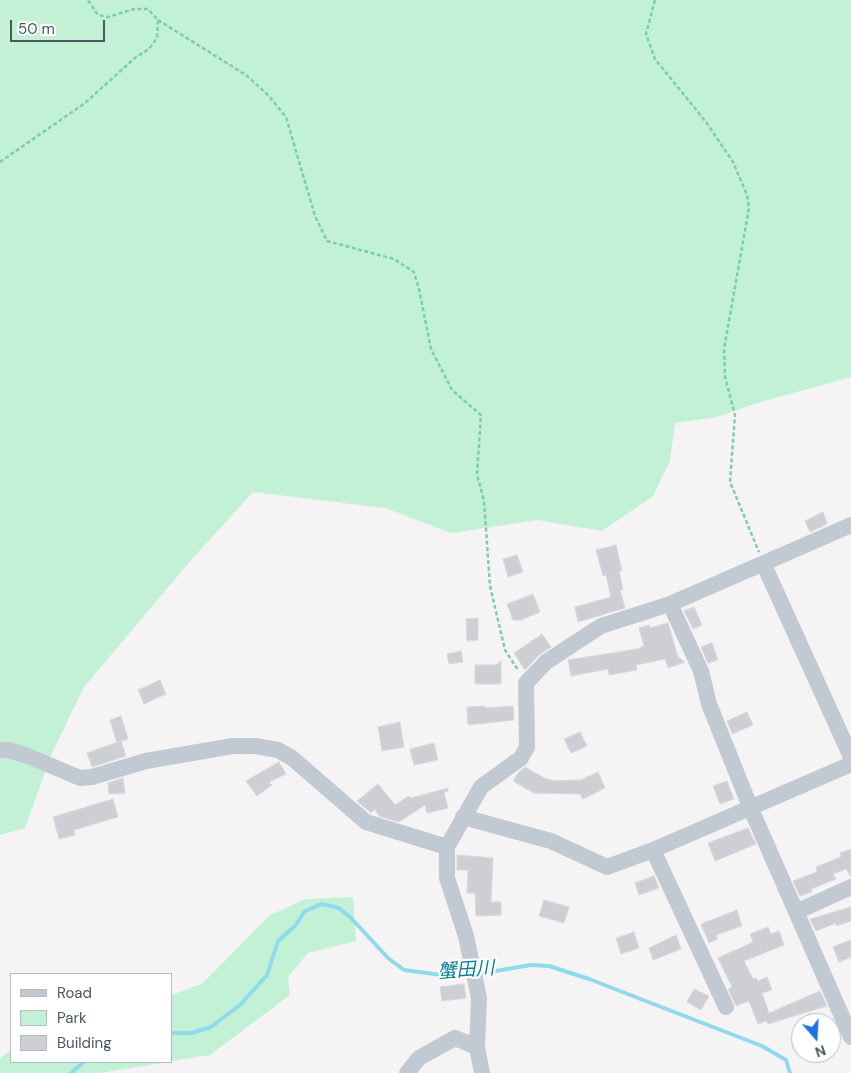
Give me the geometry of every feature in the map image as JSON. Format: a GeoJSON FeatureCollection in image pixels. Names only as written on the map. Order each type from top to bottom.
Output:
{"type":"FeatureCollection","features":[{"type":"Feature","properties":{"kind":"street"},"geometry":{"type":"LineString","coordinates":[[482,1073],[477,1046],[479,998],[466,936],[447,878],[447,847],[481,787],[521,758],[526,747],[526,683],[546,662],[601,626],[670,604],[764,565],[851,525]]}},
{"type":"Feature","properties":{"kind":"street"},"geometry":{"type":"LineString","coordinates":[[764,565],[845,728],[851,757]]}},
{"type":"Feature","properties":{"kind":"street"},"geometry":{"type":"LineString","coordinates":[[670,604],[701,671],[709,704],[751,809],[851,1037]]}},
{"type":"Feature","properties":{"kind":"street"},"geometry":{"type":"LineString","coordinates":[[0,750],[9,750],[28,756],[80,778],[92,777],[146,761],[233,746],[255,746],[278,750],[292,758],[366,822],[447,847]]}},
{"type":"Feature","properties":{"kind":"street"},"geometry":{"type":"LineString","coordinates":[[463,817],[551,841],[608,867],[751,809],[851,764]]}},
{"type":"Feature","properties":{"kind":"street"},"geometry":{"type":"LineString","coordinates":[[653,850],[726,1006]]}},
{"type":"Feature","properties":{"kind":"street"},"geometry":{"type":"LineString","coordinates":[[796,912],[851,886]]}},
{"type":"Feature","properties":{"kind":"street"},"geometry":{"type":"LineString","coordinates":[[407,1073],[419,1058],[455,1038],[477,1046]]}},
{"type":"Feature","properties":{"kind":"path"},"geometry":{"type":"LineString","coordinates":[[88,0],[98,16],[108,17],[134,9],[148,10],[158,20],[246,75],[267,94],[286,117],[315,216],[327,241],[394,259],[414,272],[420,289],[431,349],[452,390],[480,414],[477,474],[484,501],[490,586],[505,650],[526,683]]}},
{"type":"Feature","properties":{"kind":"path"},"geometry":{"type":"LineString","coordinates":[[655,0],[646,34],[655,58],[706,122],[733,162],[747,195],[749,208],[724,349],[725,377],[735,415],[730,482],[764,565]]}},
{"type":"Feature","properties":{"kind":"path"},"geometry":{"type":"LineString","coordinates":[[0,162],[86,103],[136,58],[149,49],[158,38],[158,20]]}},
{"type":"Feature","properties":{"kind":"green space"},"geometry":{"type":"Polygon","coordinates":[[[0,0],[851,0],[851,377],[757,403],[717,417],[675,423],[670,461],[653,496],[602,531],[538,520],[451,533],[385,508],[253,492],[192,559],[84,687],[51,755],[25,828],[0,835],[0,0]]]}},
{"type":"Feature","properties":{"kind":"green space"},"geometry":{"type":"Polygon","coordinates":[[[353,897],[356,941],[308,953],[288,977],[290,995],[210,1055],[172,1061],[172,995],[202,984],[270,915],[306,899],[353,897]]]}},
{"type":"Feature","properties":{"kind":"green space"},"geometry":{"type":"Polygon","coordinates":[[[10,1051],[10,1063],[163,1063],[99,1073],[0,1073],[0,1058],[10,1051]]]}},
{"type":"Feature","properties":{"kind":"building"},"geometry":{"type":"Polygon","coordinates":[[[823,512],[827,524],[810,532],[805,521],[823,512]]]}},
{"type":"Feature","properties":{"kind":"building"},"geometry":{"type":"Polygon","coordinates":[[[616,545],[622,571],[619,571],[623,590],[620,590],[625,608],[578,622],[575,607],[611,597],[606,575],[603,576],[596,550],[616,545]]]}},
{"type":"Feature","properties":{"kind":"building"},"geometry":{"type":"Polygon","coordinates":[[[517,555],[523,572],[508,577],[503,559],[517,555]]]}},
{"type":"Feature","properties":{"kind":"building"},"geometry":{"type":"Polygon","coordinates":[[[533,594],[540,612],[521,620],[513,620],[507,604],[533,594]]]}},
{"type":"Feature","properties":{"kind":"building"},"geometry":{"type":"Polygon","coordinates":[[[694,607],[702,625],[693,629],[684,611],[694,607]]]}},
{"type":"Feature","properties":{"kind":"building"},"geometry":{"type":"Polygon","coordinates":[[[478,618],[478,640],[467,641],[466,619],[478,618]]]}},
{"type":"Feature","properties":{"kind":"building"},"geometry":{"type":"Polygon","coordinates":[[[668,623],[678,657],[685,662],[668,668],[665,659],[636,665],[637,670],[609,675],[608,669],[571,676],[568,660],[637,649],[644,646],[639,628],[649,625],[650,628],[668,623]]]}},
{"type":"Feature","properties":{"kind":"building"},"geometry":{"type":"Polygon","coordinates":[[[542,634],[551,647],[539,655],[525,670],[514,653],[542,634]]]}},
{"type":"Feature","properties":{"kind":"building"},"geometry":{"type":"Polygon","coordinates":[[[712,643],[718,660],[708,663],[701,647],[712,643]]]}},
{"type":"Feature","properties":{"kind":"building"},"geometry":{"type":"Polygon","coordinates":[[[461,651],[463,662],[449,664],[447,654],[461,651]]]}},
{"type":"Feature","properties":{"kind":"building"},"geometry":{"type":"Polygon","coordinates":[[[501,661],[501,684],[475,684],[475,665],[496,665],[501,661]]]}},
{"type":"Feature","properties":{"kind":"building"},"geometry":{"type":"Polygon","coordinates":[[[160,680],[166,694],[144,704],[138,690],[160,680]]]}},
{"type":"Feature","properties":{"kind":"building"},"geometry":{"type":"Polygon","coordinates":[[[485,706],[485,708],[513,706],[514,720],[468,725],[467,707],[485,706]]]}},
{"type":"Feature","properties":{"kind":"building"},"geometry":{"type":"Polygon","coordinates":[[[747,712],[753,725],[732,734],[727,721],[747,712]]]}},
{"type":"Feature","properties":{"kind":"building"},"geometry":{"type":"Polygon","coordinates":[[[121,716],[128,739],[117,743],[110,720],[121,716]]]}},
{"type":"Feature","properties":{"kind":"building"},"geometry":{"type":"Polygon","coordinates":[[[400,722],[404,747],[382,751],[378,727],[400,722]]]}},
{"type":"Feature","properties":{"kind":"building"},"geometry":{"type":"Polygon","coordinates":[[[580,732],[587,746],[571,753],[564,739],[580,732]]]}},
{"type":"Feature","properties":{"kind":"building"},"geometry":{"type":"Polygon","coordinates":[[[121,741],[126,756],[92,767],[87,753],[121,741]]]}},
{"type":"Feature","properties":{"kind":"building"},"geometry":{"type":"Polygon","coordinates":[[[434,743],[438,760],[414,765],[410,749],[434,743]]]}},
{"type":"Feature","properties":{"kind":"building"},"geometry":{"type":"Polygon","coordinates":[[[279,762],[286,774],[269,782],[272,785],[257,796],[246,781],[279,762]]]}},
{"type":"Feature","properties":{"kind":"building"},"geometry":{"type":"Polygon","coordinates":[[[525,767],[544,778],[554,781],[581,780],[598,772],[605,788],[583,799],[580,794],[534,793],[513,781],[525,767]]]}},
{"type":"Feature","properties":{"kind":"building"},"geometry":{"type":"Polygon","coordinates":[[[123,778],[125,793],[109,794],[108,783],[123,778]]]}},
{"type":"Feature","properties":{"kind":"building"},"geometry":{"type":"Polygon","coordinates":[[[727,781],[734,799],[720,804],[713,786],[727,781]]]}},
{"type":"Feature","properties":{"kind":"building"},"geometry":{"type":"Polygon","coordinates":[[[378,784],[395,805],[409,796],[411,798],[448,788],[448,791],[444,793],[448,808],[427,813],[425,805],[399,822],[379,816],[375,809],[371,813],[357,801],[378,784]]]}},
{"type":"Feature","properties":{"kind":"building"},"geometry":{"type":"Polygon","coordinates":[[[113,799],[118,817],[74,830],[75,835],[59,839],[53,817],[113,799]]]}},
{"type":"Feature","properties":{"kind":"building"},"geometry":{"type":"Polygon","coordinates":[[[748,828],[756,844],[715,861],[708,843],[748,828]]]}},
{"type":"Feature","properties":{"kind":"building"},"geometry":{"type":"Polygon","coordinates":[[[851,849],[851,877],[846,869],[833,874],[836,879],[811,889],[812,892],[800,896],[793,881],[817,872],[816,867],[841,857],[840,853],[851,849]]]}},
{"type":"Feature","properties":{"kind":"building"},"geometry":{"type":"Polygon","coordinates":[[[457,855],[493,858],[491,902],[501,902],[501,915],[476,916],[475,893],[467,893],[468,870],[457,870],[457,855]]]}},
{"type":"Feature","properties":{"kind":"building"},"geometry":{"type":"Polygon","coordinates":[[[654,876],[659,888],[639,895],[635,883],[654,876]]]}},
{"type":"Feature","properties":{"kind":"building"},"geometry":{"type":"Polygon","coordinates":[[[544,900],[569,907],[564,923],[539,916],[544,900]]]}},
{"type":"Feature","properties":{"kind":"building"},"geometry":{"type":"Polygon","coordinates":[[[851,907],[851,921],[836,926],[836,923],[816,931],[810,919],[851,907]]]}},
{"type":"Feature","properties":{"kind":"building"},"geometry":{"type":"Polygon","coordinates":[[[737,910],[742,926],[716,935],[718,939],[709,943],[701,924],[737,910]]]}},
{"type":"Feature","properties":{"kind":"building"},"geometry":{"type":"Polygon","coordinates":[[[768,927],[771,934],[779,931],[784,945],[744,961],[753,979],[756,978],[758,981],[767,977],[772,990],[762,993],[769,1013],[820,991],[827,1006],[804,1013],[791,1013],[791,1017],[768,1024],[766,1021],[758,1024],[749,1001],[736,1006],[728,989],[732,987],[718,958],[753,942],[750,934],[768,927]]]}},
{"type":"Feature","properties":{"kind":"building"},"geometry":{"type":"Polygon","coordinates":[[[634,932],[639,948],[621,954],[616,938],[634,932]]]}},
{"type":"Feature","properties":{"kind":"building"},"geometry":{"type":"Polygon","coordinates":[[[676,935],[681,949],[653,960],[649,948],[676,935]]]}},
{"type":"Feature","properties":{"kind":"building"},"geometry":{"type":"Polygon","coordinates":[[[851,940],[851,957],[839,962],[833,947],[851,940]]]}},
{"type":"Feature","properties":{"kind":"building"},"geometry":{"type":"Polygon","coordinates":[[[464,984],[466,998],[442,1001],[440,987],[464,984]]]}},
{"type":"Feature","properties":{"kind":"building"},"geometry":{"type":"Polygon","coordinates":[[[694,989],[709,996],[701,1010],[687,1002],[694,989]]]}},
{"type":"Feature","properties":{"kind":"waterway","name":"蟹田川"},"geometry":{"type":"LineString","coordinates":[[172,1033],[192,1033],[211,1027],[240,1005],[267,975],[278,941],[295,926],[305,911],[322,904],[339,908],[352,919],[388,958],[404,970],[449,976],[469,974]]}},
{"type":"Feature","properties":{"kind":"waterway","name":"蟹田川"},"geometry":{"type":"LineString","coordinates":[[478,974],[531,965],[549,966],[589,979],[762,1046],[786,1060],[790,1073]]}},
{"type":"Feature","properties":{"kind":"waterway","name":"蟹田川"},"geometry":{"type":"LineString","coordinates":[[71,1073],[83,1063]]}}]}
